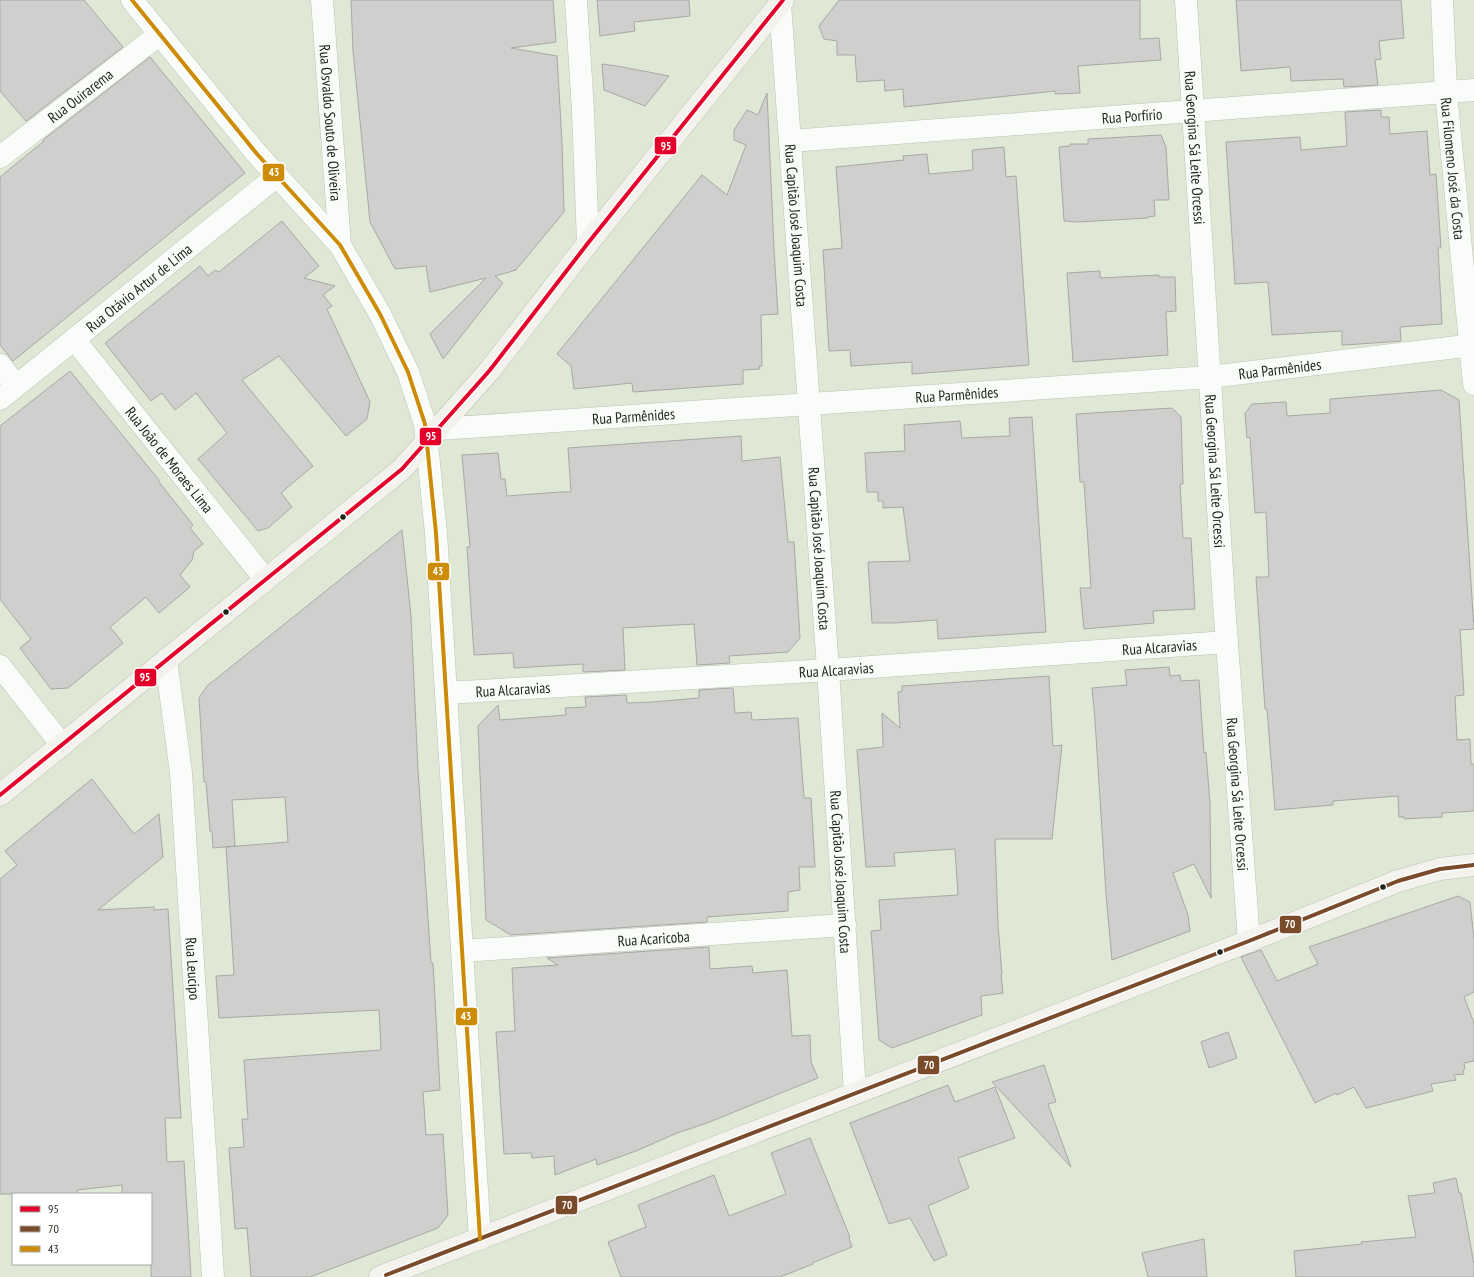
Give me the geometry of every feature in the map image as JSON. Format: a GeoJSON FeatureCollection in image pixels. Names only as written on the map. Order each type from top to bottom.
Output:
{"type":"FeatureCollection","features":[{"type":"Feature","properties":{"kind":"street"},"geometry":{"type":"LineString","coordinates":[[132,0],[257,154],[340,245],[380,314],[408,372],[425,424],[432,435],[436,533],[480,1238]]}},
{"type":"Feature","properties":{"kind":"street","name":"Rua Osvaldo Souto de Oliveira"},"geometry":{"type":"LineString","coordinates":[[322,0],[340,245]]}},
{"type":"Feature","properties":{"kind":"street"},"geometry":{"type":"LineString","coordinates":[[576,0],[583,111],[588,243]]}},
{"type":"Feature","properties":{"kind":"street","name":"Rua Georgina Sá Leite Orcessi"},"geometry":{"type":"LineString","coordinates":[[1186,0],[1227,642],[1249,941]]}},
{"type":"Feature","properties":{"kind":"street","name":"Rua Filomeno José da Costa"},"geometry":{"type":"LineString","coordinates":[[1442,0],[1446,92],[1472,345],[1474,384]]}},
{"type":"Feature","properties":{"kind":"street"},"geometry":{"type":"LineString","coordinates":[[0,795],[265,579],[402,470],[490,370],[588,243],[781,2]]}},
{"type":"Feature","properties":{"kind":"street","name":"Rua Capitão José Joaquim Costa"},"geometry":{"type":"LineString","coordinates":[[781,2],[828,670],[855,1092]]}},
{"type":"Feature","properties":{"kind":"street","name":"Rua Ouirarema"},"geometry":{"type":"LineString","coordinates":[[3,150],[160,34]]}},
{"type":"Feature","properties":{"kind":"street","name":"Rua Porfírio"},"geometry":{"type":"LineString","coordinates":[[790,141],[1474,90]]}},
{"type":"Feature","properties":{"kind":"street","name":"Rua Otávio Artur de Lima"},"geometry":{"type":"LineString","coordinates":[[8,392],[277,176]]}},
{"type":"Feature","properties":{"kind":"street","name":"Rua João de Moraes Lima"},"geometry":{"type":"LineString","coordinates":[[74,339],[265,579]]}},
{"type":"Feature","properties":{"kind":"street","name":"Rua Parmênides"},"geometry":{"type":"LineString","coordinates":[[432,435],[809,404],[1210,377],[1472,345]]}},
{"type":"Feature","properties":{"kind":"street"},"geometry":{"type":"LineString","coordinates":[[0,365],[8,392]]}},
{"type":"Feature","properties":{"kind":"street","name":"Rua Alcaravias"},"geometry":{"type":"LineString","coordinates":[[446,694],[828,670],[1227,642]]}},
{"type":"Feature","properties":{"kind":"street","name":"Rua Leucipo"},"geometry":{"type":"LineString","coordinates":[[166,660],[180,773],[213,1277]]}},
{"type":"Feature","properties":{"kind":"street"},"geometry":{"type":"LineString","coordinates":[[0,666],[62,745]]}},
{"type":"Feature","properties":{"kind":"street"},"geometry":{"type":"LineString","coordinates":[[380,1277],[855,1092],[1249,941],[1398,881],[1440,869],[1474,865]]}},
{"type":"Feature","properties":{"kind":"street","name":"Rua Acaricoba"},"geometry":{"type":"LineString","coordinates":[[463,951],[845,925]]}},
{"type":"Feature","properties":{"kind":"building"},"geometry":{"type":"Polygon","coordinates":[[[0,0],[84,0],[123,47],[26,121],[0,91],[0,0]]]}},
{"type":"Feature","properties":{"kind":"building"},"geometry":{"type":"Polygon","coordinates":[[[351,0],[553,0],[556,42],[511,48],[557,56],[564,212],[515,271],[515,269],[513,271],[495,276],[503,283],[443,359],[430,334],[486,278],[430,292],[426,266],[395,269],[370,222],[353,51],[351,0]]]}},
{"type":"Feature","properties":{"kind":"building"},"geometry":{"type":"Polygon","coordinates":[[[597,0],[689,0],[690,16],[634,22],[635,31],[600,36],[597,0]]]}},
{"type":"Feature","properties":{"kind":"building"},"geometry":{"type":"Polygon","coordinates":[[[839,0],[1140,0],[1140,39],[1159,38],[1161,60],[1078,66],[1080,93],[1055,94],[1055,91],[904,107],[903,89],[885,91],[884,80],[857,82],[855,55],[837,55],[837,41],[824,39],[819,26],[839,0]]]}},
{"type":"Feature","properties":{"kind":"building"},"geometry":{"type":"Polygon","coordinates":[[[1236,0],[1401,0],[1404,38],[1379,41],[1381,59],[1375,60],[1378,85],[1344,87],[1343,79],[1291,81],[1290,67],[1241,71],[1236,0]]]}},
{"type":"Feature","properties":{"kind":"building"},"geometry":{"type":"Polygon","coordinates":[[[150,57],[245,173],[13,361],[0,345],[0,177],[44,141],[43,140],[150,57]]]}},
{"type":"Feature","properties":{"kind":"building"},"geometry":{"type":"Polygon","coordinates":[[[602,64],[669,76],[645,106],[604,90],[602,64]]]}},
{"type":"Feature","properties":{"kind":"building"},"geometry":{"type":"Polygon","coordinates":[[[767,93],[778,314],[761,315],[762,366],[759,366],[760,369],[743,370],[743,384],[633,392],[632,383],[574,389],[571,366],[557,354],[702,175],[727,195],[746,145],[734,140],[734,130],[747,110],[758,115],[767,93]]]}},
{"type":"Feature","properties":{"kind":"building"},"geometry":{"type":"Polygon","coordinates":[[[1381,110],[1381,117],[1389,117],[1390,134],[1427,131],[1430,175],[1436,174],[1441,248],[1438,248],[1442,324],[1400,327],[1401,341],[1359,344],[1342,345],[1342,331],[1272,335],[1268,282],[1235,284],[1226,142],[1300,137],[1301,150],[1347,146],[1345,112],[1381,110]]]}},
{"type":"Feature","properties":{"kind":"building"},"geometry":{"type":"Polygon","coordinates":[[[1161,135],[1166,147],[1169,200],[1154,200],[1155,216],[1148,218],[1078,222],[1064,221],[1059,147],[1070,146],[1070,144],[1088,144],[1088,139],[1161,135]]]}},
{"type":"Feature","properties":{"kind":"building"},"geometry":{"type":"Polygon","coordinates":[[[1004,147],[1006,177],[1016,176],[1029,365],[912,374],[912,362],[851,366],[850,350],[829,351],[823,250],[842,248],[836,167],[904,160],[903,156],[927,154],[929,174],[973,170],[972,150],[1004,147]]]}},
{"type":"Feature","properties":{"kind":"building"},"geometry":{"type":"Polygon","coordinates":[[[282,221],[319,266],[304,278],[335,286],[323,295],[332,306],[327,309],[370,402],[367,419],[346,436],[279,356],[242,380],[313,466],[281,493],[292,507],[268,528],[258,531],[198,459],[227,433],[196,393],[175,410],[162,393],[151,401],[105,343],[200,266],[208,276],[215,270],[219,272],[282,221]]]}},
{"type":"Feature","properties":{"kind":"building"},"geometry":{"type":"Polygon","coordinates":[[[1100,271],[1100,278],[1159,275],[1159,277],[1175,277],[1176,311],[1166,312],[1168,355],[1073,362],[1067,273],[1100,271]]]}},
{"type":"Feature","properties":{"kind":"building"},"geometry":{"type":"Polygon","coordinates":[[[70,371],[159,480],[159,482],[193,525],[190,528],[203,544],[194,551],[192,560],[180,575],[190,587],[159,613],[146,597],[110,627],[123,643],[68,688],[51,689],[20,648],[31,639],[0,599],[0,426],[70,371]]]}},
{"type":"Feature","properties":{"kind":"building"},"geometry":{"type":"Polygon","coordinates":[[[1441,390],[1459,400],[1474,629],[1460,630],[1464,695],[1455,696],[1457,740],[1470,739],[1471,764],[1474,764],[1474,811],[1442,813],[1442,817],[1404,819],[1404,817],[1399,817],[1398,796],[1333,801],[1333,805],[1275,810],[1267,709],[1265,709],[1256,577],[1269,577],[1266,512],[1255,513],[1250,437],[1247,438],[1245,413],[1252,404],[1286,402],[1287,416],[1330,413],[1330,399],[1441,390]]]}},
{"type":"Feature","properties":{"kind":"building"},"geometry":{"type":"Polygon","coordinates":[[[1172,408],[1181,417],[1183,484],[1180,484],[1183,538],[1191,538],[1195,609],[1153,611],[1154,623],[1084,629],[1080,588],[1091,588],[1084,482],[1080,482],[1076,414],[1172,408]]]}},
{"type":"Feature","properties":{"kind":"building"},"geometry":{"type":"Polygon","coordinates":[[[1032,417],[1046,632],[938,639],[937,620],[872,623],[868,562],[910,561],[903,507],[883,508],[883,501],[878,501],[878,492],[867,492],[865,453],[905,451],[904,425],[960,421],[962,438],[1010,436],[1009,418],[1032,417]]]}},
{"type":"Feature","properties":{"kind":"building"},"geometry":{"type":"Polygon","coordinates":[[[741,436],[742,461],[780,457],[788,542],[794,542],[800,638],[788,652],[729,656],[730,663],[697,665],[694,624],[623,628],[625,670],[583,672],[583,664],[514,668],[513,653],[474,655],[467,547],[470,547],[462,455],[498,453],[501,479],[505,479],[507,496],[571,492],[568,448],[741,436]]]}},
{"type":"Feature","properties":{"kind":"building"},"geometry":{"type":"Polygon","coordinates":[[[402,530],[411,616],[418,770],[431,963],[433,963],[440,1090],[423,1092],[426,1135],[443,1134],[448,1215],[438,1228],[310,1277],[251,1277],[247,1228],[235,1229],[229,1148],[244,1147],[242,1119],[248,1119],[244,1060],[381,1050],[379,1010],[219,1018],[216,976],[234,975],[226,847],[288,842],[285,797],[232,800],[235,846],[213,848],[206,782],[204,782],[199,698],[207,686],[402,530]]]}},
{"type":"Feature","properties":{"kind":"building"},"geometry":{"type":"Polygon","coordinates":[[[1169,667],[1170,676],[1180,675],[1181,681],[1199,680],[1204,753],[1206,752],[1210,804],[1211,898],[1194,864],[1173,873],[1188,915],[1190,931],[1112,960],[1092,688],[1127,685],[1125,670],[1169,667]]]}},
{"type":"Feature","properties":{"kind":"building"},"geometry":{"type":"Polygon","coordinates":[[[1049,676],[1053,746],[1062,745],[1052,839],[995,839],[998,925],[1003,993],[981,996],[982,1015],[892,1048],[879,1040],[871,931],[881,930],[879,900],[958,895],[955,849],[894,853],[895,866],[866,867],[857,750],[883,747],[882,713],[900,728],[898,692],[902,691],[902,686],[1049,676]]]}},
{"type":"Feature","properties":{"kind":"building"},"geometry":{"type":"Polygon","coordinates":[[[733,688],[735,713],[751,712],[752,720],[798,718],[804,798],[811,798],[815,867],[799,867],[800,890],[788,892],[788,911],[707,917],[707,922],[511,935],[486,920],[478,726],[498,705],[500,720],[566,715],[565,708],[586,707],[585,697],[626,695],[627,703],[652,702],[699,698],[699,690],[733,688]]]}},
{"type":"Feature","properties":{"kind":"building"},"geometry":{"type":"Polygon","coordinates":[[[92,779],[134,834],[159,814],[163,857],[98,910],[154,907],[154,910],[168,909],[181,1118],[165,1118],[167,1162],[184,1161],[191,1277],[151,1277],[152,1193],[122,1193],[122,1185],[77,1190],[78,1193],[0,1194],[0,879],[17,865],[5,851],[92,779]]]}},
{"type":"Feature","properties":{"kind":"building"},"geometry":{"type":"Polygon","coordinates":[[[1458,896],[1470,902],[1474,939],[1474,992],[1464,997],[1474,1023],[1474,1061],[1464,1063],[1464,1074],[1454,1075],[1456,1080],[1431,1084],[1433,1091],[1366,1108],[1354,1087],[1337,1095],[1336,1093],[1315,1103],[1241,957],[1261,950],[1277,981],[1318,964],[1309,947],[1458,896]]]}},
{"type":"Feature","properties":{"kind":"building"},"geometry":{"type":"Polygon","coordinates":[[[709,947],[710,969],[752,966],[753,973],[787,970],[792,1036],[810,1035],[811,1062],[818,1078],[707,1123],[677,1133],[636,1151],[597,1165],[596,1159],[555,1175],[554,1156],[532,1158],[531,1153],[504,1154],[496,1032],[515,1031],[512,968],[558,965],[547,958],[709,947]]]}},
{"type":"Feature","properties":{"kind":"building"},"geometry":{"type":"Polygon","coordinates":[[[1228,1032],[1237,1058],[1209,1068],[1201,1042],[1228,1032]]]}},
{"type":"Feature","properties":{"kind":"building"},"geometry":{"type":"Polygon","coordinates":[[[1044,1065],[1056,1102],[1048,1104],[1071,1167],[992,1082],[1044,1065]]]}},
{"type":"Feature","properties":{"kind":"building"},"geometry":{"type":"Polygon","coordinates":[[[948,1085],[955,1102],[995,1087],[1015,1138],[958,1158],[969,1188],[928,1206],[947,1255],[934,1261],[910,1218],[889,1224],[850,1123],[948,1085]]]}},
{"type":"Feature","properties":{"kind":"building"},"geometry":{"type":"Polygon","coordinates":[[[810,1138],[850,1237],[852,1247],[780,1277],[621,1277],[608,1242],[646,1227],[638,1205],[714,1175],[729,1216],[786,1194],[771,1153],[810,1138]]]}},
{"type":"Feature","properties":{"kind":"building"},"geometry":{"type":"Polygon","coordinates":[[[1456,1178],[1459,1193],[1461,1193],[1474,1264],[1474,1277],[1296,1277],[1294,1251],[1362,1244],[1361,1242],[1416,1237],[1408,1196],[1435,1193],[1433,1183],[1456,1178]]]}},
{"type":"Feature","properties":{"kind":"building"},"geometry":{"type":"Polygon","coordinates":[[[1204,1239],[1207,1277],[1148,1277],[1142,1253],[1204,1239]]]}},
{"type":"Feature","properties":{"kind":"transit line","name":"43"},"geometry":{"type":"LineString","coordinates":[[132,0],[257,154],[340,245],[380,314],[408,372],[425,424],[436,533],[480,1239]]}},
{"type":"Feature","properties":{"kind":"transit line","name":"95"},"geometry":{"type":"LineString","coordinates":[[0,795],[402,469],[490,370],[588,243],[783,0]]}},
{"type":"Feature","properties":{"kind":"transit line","name":"70"},"geometry":{"type":"LineString","coordinates":[[386,1275],[1249,941],[1398,881],[1440,869],[1474,865]]}}]}
